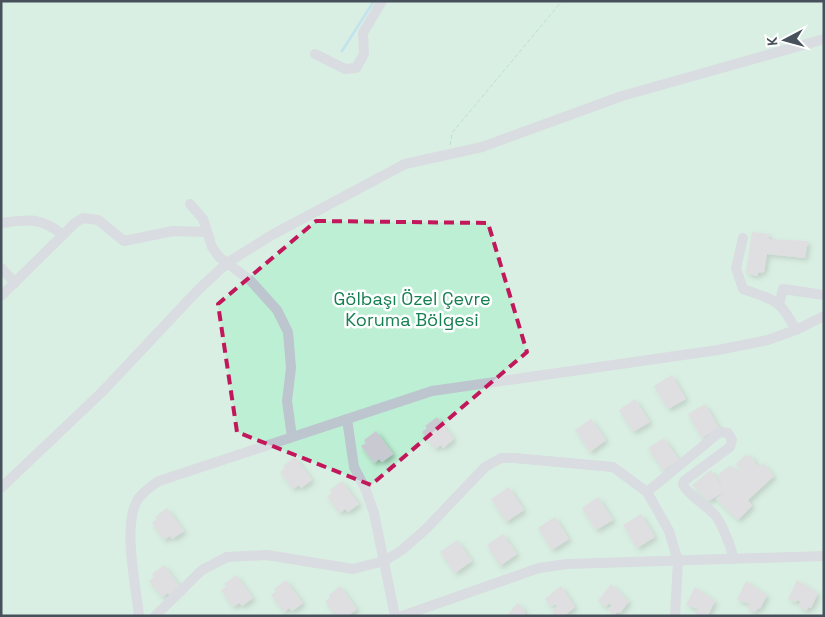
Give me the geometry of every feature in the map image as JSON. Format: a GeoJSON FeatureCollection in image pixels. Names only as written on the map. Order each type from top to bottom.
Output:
{"type":"FeatureCollection","features":[{"type":"Feature","properties":{"kind":"street"},"geometry":{"type":"LineString","coordinates":[[315,54],[345,70],[356,68],[364,54],[363,33],[382,1]]}},
{"type":"Feature","properties":{"kind":"street"},"geometry":{"type":"LineString","coordinates":[[1,488],[102,392],[198,290],[227,263],[270,236],[405,164],[482,147],[622,96],[824,39]]}},
{"type":"Feature","properties":{"kind":"street"},"geometry":{"type":"LineString","coordinates":[[190,204],[204,219],[212,247],[227,263],[250,280],[277,310],[288,332],[291,368],[287,401],[292,437]]}},
{"type":"Feature","properties":{"kind":"street"},"geometry":{"type":"LineString","coordinates":[[1,296],[77,221],[87,218],[98,220],[119,240],[124,241],[173,231],[207,232]]}},
{"type":"Feature","properties":{"kind":"street"},"geometry":{"type":"LineString","coordinates":[[1,223],[22,220],[43,222],[50,224],[63,235]]}},
{"type":"Feature","properties":{"kind":"street"},"geometry":{"type":"LineString","coordinates":[[743,238],[736,268],[744,289],[774,299],[785,308],[796,330]]}},
{"type":"Feature","properties":{"kind":"street"},"geometry":{"type":"LineString","coordinates":[[1,268],[15,283]]}},
{"type":"Feature","properties":{"kind":"street"},"geometry":{"type":"LineString","coordinates":[[779,304],[783,289],[824,295]]}},
{"type":"Feature","properties":{"kind":"street"},"geometry":{"type":"LineString","coordinates":[[139,616],[131,529],[138,500],[146,490],[159,481],[432,391],[718,350],[768,340],[796,330],[824,316]]}},
{"type":"Feature","properties":{"kind":"street"},"geometry":{"type":"LineString","coordinates":[[347,419],[354,467],[370,499],[395,616]]}},
{"type":"Feature","properties":{"kind":"street"},"geometry":{"type":"LineString","coordinates":[[647,492],[720,432],[730,435],[731,445],[684,481],[683,485],[697,501],[714,515],[732,552],[733,559]]}},
{"type":"Feature","properties":{"kind":"street"},"geometry":{"type":"LineString","coordinates":[[702,446],[714,459]]}},
{"type":"Feature","properties":{"kind":"street"},"geometry":{"type":"LineString","coordinates":[[155,616],[202,570],[227,557],[267,555],[353,569],[384,561],[402,550],[426,529],[485,467],[500,458],[613,467],[647,492],[669,531],[678,561],[676,616]]}},
{"type":"Feature","properties":{"kind":"street"},"geometry":{"type":"LineString","coordinates":[[402,616],[539,568],[567,564],[823,557]]}},
{"type":"Feature","properties":{"kind":"path"},"geometry":{"type":"LineString","coordinates":[[452,153],[450,142],[452,133],[562,1]]}},
{"type":"Feature","properties":{"kind":"highlighted area"},"geometry":{"type":"Polygon","coordinates":[[[316,221],[488,223],[527,352],[371,485],[237,432],[218,304],[316,221]]]}},
{"type":"Feature","properties":{"kind":"green space","name":"Gölbaşı Özel Çevre Koruma Bölgesi"},"geometry":{"type":"Polygon","coordinates":[[[1,1],[824,1],[824,616],[1,616],[1,1]]]}},
{"type":"Feature","properties":{"kind":"building"},"geometry":{"type":"Polygon","coordinates":[[[752,232],[769,234],[769,239],[808,241],[805,258],[767,254],[764,272],[758,273],[757,276],[746,273],[752,232]]]}},
{"type":"Feature","properties":{"kind":"building"},"geometry":{"type":"Polygon","coordinates":[[[672,375],[686,399],[668,409],[654,386],[672,375]]]}},
{"type":"Feature","properties":{"kind":"building"},"geometry":{"type":"Polygon","coordinates":[[[635,399],[650,422],[633,432],[619,410],[635,399]]]}},
{"type":"Feature","properties":{"kind":"building"},"geometry":{"type":"Polygon","coordinates":[[[705,404],[719,428],[702,438],[688,414],[705,404]]]}},
{"type":"Feature","properties":{"kind":"building"},"geometry":{"type":"Polygon","coordinates":[[[437,417],[454,439],[443,448],[441,445],[435,449],[422,432],[427,428],[425,426],[437,417]]]}},
{"type":"Feature","properties":{"kind":"building"},"geometry":{"type":"Polygon","coordinates":[[[591,419],[606,440],[590,452],[575,430],[591,419]]]}},
{"type":"Feature","properties":{"kind":"building"},"geometry":{"type":"Polygon","coordinates":[[[376,431],[393,454],[382,462],[379,459],[374,463],[361,446],[366,443],[364,440],[376,431]]]}},
{"type":"Feature","properties":{"kind":"building"},"geometry":{"type":"Polygon","coordinates":[[[664,438],[679,460],[663,471],[648,448],[664,438]]]}},
{"type":"Feature","properties":{"kind":"building"},"geometry":{"type":"Polygon","coordinates":[[[745,455],[751,456],[758,467],[763,463],[774,476],[748,500],[752,506],[738,520],[716,499],[725,492],[708,501],[692,485],[711,470],[723,489],[717,476],[729,466],[740,471],[736,464],[745,455]]]}},
{"type":"Feature","properties":{"kind":"building"},"geometry":{"type":"Polygon","coordinates":[[[295,457],[312,480],[301,488],[299,485],[293,489],[280,472],[285,468],[283,466],[295,457]]]}},
{"type":"Feature","properties":{"kind":"building"},"geometry":{"type":"Polygon","coordinates":[[[342,481],[359,504],[348,512],[345,509],[340,513],[327,496],[332,493],[330,490],[342,481]]]}},
{"type":"Feature","properties":{"kind":"building"},"geometry":{"type":"Polygon","coordinates":[[[509,487],[524,510],[506,522],[491,499],[509,487]]]}},
{"type":"Feature","properties":{"kind":"building"},"geometry":{"type":"Polygon","coordinates":[[[598,497],[613,520],[596,530],[582,508],[598,497]]]}},
{"type":"Feature","properties":{"kind":"building"},"geometry":{"type":"Polygon","coordinates":[[[167,508],[184,531],[172,539],[170,536],[164,540],[152,523],[157,519],[155,517],[167,508]]]}},
{"type":"Feature","properties":{"kind":"building"},"geometry":{"type":"Polygon","coordinates":[[[641,514],[655,537],[637,548],[623,525],[641,514]]]}},
{"type":"Feature","properties":{"kind":"building"},"geometry":{"type":"Polygon","coordinates":[[[555,517],[569,539],[552,550],[538,528],[555,517]]]}},
{"type":"Feature","properties":{"kind":"building"},"geometry":{"type":"Polygon","coordinates":[[[503,534],[517,554],[500,566],[487,545],[503,534]]]}},
{"type":"Feature","properties":{"kind":"building"},"geometry":{"type":"Polygon","coordinates":[[[457,540],[472,561],[455,573],[440,552],[457,540]]]}},
{"type":"Feature","properties":{"kind":"building"},"geometry":{"type":"Polygon","coordinates":[[[164,565],[181,588],[170,596],[168,593],[162,597],[149,581],[154,577],[152,574],[164,565]]]}},
{"type":"Feature","properties":{"kind":"building"},"geometry":{"type":"Polygon","coordinates":[[[236,575],[253,598],[242,606],[239,603],[233,607],[221,590],[226,587],[224,584],[236,575]]]}},
{"type":"Feature","properties":{"kind":"building"},"geometry":{"type":"Polygon","coordinates":[[[286,580],[303,603],[292,611],[289,608],[284,612],[271,595],[276,592],[274,589],[286,580]]]}},
{"type":"Feature","properties":{"kind":"building"},"geometry":{"type":"Polygon","coordinates":[[[797,580],[818,593],[811,608],[809,607],[806,611],[798,606],[801,602],[798,600],[796,602],[788,599],[797,580]]]}},
{"type":"Feature","properties":{"kind":"building"},"geometry":{"type":"Polygon","coordinates":[[[746,581],[767,595],[760,609],[758,608],[755,612],[747,608],[750,604],[737,600],[746,581]]]}},
{"type":"Feature","properties":{"kind":"building"},"geometry":{"type":"Polygon","coordinates":[[[611,584],[629,601],[620,613],[617,612],[613,615],[608,609],[612,606],[609,603],[606,607],[598,601],[611,584]]]}},
{"type":"Feature","properties":{"kind":"building"},"geometry":{"type":"Polygon","coordinates":[[[340,586],[357,609],[348,616],[336,616],[325,601],[340,586]]]}},
{"type":"Feature","properties":{"kind":"building"},"geometry":{"type":"Polygon","coordinates":[[[561,586],[575,607],[564,616],[555,616],[552,609],[557,607],[555,604],[551,607],[545,599],[561,586]]]}},
{"type":"Feature","properties":{"kind":"building"},"geometry":{"type":"Polygon","coordinates":[[[695,587],[715,601],[708,615],[699,616],[695,613],[698,609],[686,605],[695,587]]]}},
{"type":"Feature","properties":{"kind":"building"},"geometry":{"type":"Polygon","coordinates":[[[518,603],[526,616],[506,616],[518,603]]]}},
{"type":"Feature","properties":{"kind":"waterway"},"geometry":{"type":"LineString","coordinates":[[342,51],[374,1]]}}]}
